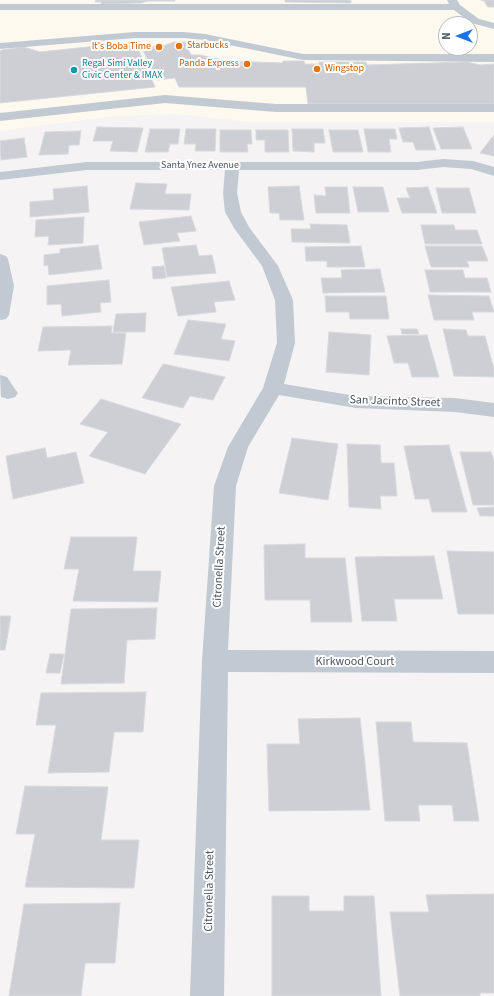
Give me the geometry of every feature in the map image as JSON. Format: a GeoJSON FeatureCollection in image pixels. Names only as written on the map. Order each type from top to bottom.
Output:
{"type":"FeatureCollection","features":[{"type":"Feature","properties":{"kind":"street"},"geometry":{"type":"LineString","coordinates":[[0,7],[454,4],[475,21],[494,26]]}},
{"type":"Feature","properties":{"kind":"street"},"geometry":{"type":"LineString","coordinates":[[79,19],[88,38]]}},
{"type":"Feature","properties":{"kind":"street"},"geometry":{"type":"LineString","coordinates":[[0,46],[135,34],[184,35],[206,37],[303,57],[494,58]]}},
{"type":"Feature","properties":{"kind":"street"},"geometry":{"type":"LineString","coordinates":[[0,116],[165,99],[276,108],[494,108]]}},
{"type":"Feature","properties":{"kind":"street","name":"Santa Ynez Avenue"},"geometry":{"type":"LineString","coordinates":[[0,176],[87,166],[401,166],[458,163],[473,165],[494,172]]}},
{"type":"Feature","properties":{"kind":"street","name":"Citronella Street"},"geometry":{"type":"LineString","coordinates":[[207,996],[215,662],[225,486],[238,447],[273,388],[286,343],[284,300],[270,266],[242,228],[233,212],[230,193],[232,166]]}},
{"type":"Feature","properties":{"kind":"street"},"geometry":{"type":"LineString","coordinates":[[0,259],[5,286],[0,315]]}},
{"type":"Feature","properties":{"kind":"street","name":"San Jacinto Street"},"geometry":{"type":"LineString","coordinates":[[273,388],[356,402],[455,404],[494,410]]}},
{"type":"Feature","properties":{"kind":"street","name":"Kirkwood Court"},"geometry":{"type":"LineString","coordinates":[[215,662],[494,662]]}},
{"type":"Feature","properties":{"kind":"shaded area"},"geometry":{"type":"Polygon","coordinates":[[[0,0],[494,0],[494,122],[250,122],[176,114],[115,116],[0,131],[0,0]]]}},
{"type":"Feature","properties":{"kind":"building"},"geometry":{"type":"Polygon","coordinates":[[[96,0],[175,1],[101,4],[102,2],[95,2],[96,0]]]}},
{"type":"Feature","properties":{"kind":"building"},"geometry":{"type":"Polygon","coordinates":[[[285,0],[351,0],[351,3],[285,2],[285,0]]]}},
{"type":"Feature","properties":{"kind":"building"},"geometry":{"type":"Polygon","coordinates":[[[481,0],[494,0],[494,7],[488,7],[484,1],[481,0]]]}},
{"type":"Feature","properties":{"kind":"building","name":"Regal Simi Valley Civic Center & IMAX"},"geometry":{"type":"Polygon","coordinates":[[[135,42],[155,87],[0,103],[0,51],[2,50],[24,47],[40,52],[135,42]]]}},
{"type":"Feature","properties":{"kind":"building"},"geometry":{"type":"Polygon","coordinates":[[[174,42],[185,42],[189,44],[188,49],[191,55],[200,55],[227,61],[283,63],[283,61],[304,61],[305,64],[319,64],[319,62],[366,62],[367,65],[467,62],[480,65],[494,64],[494,104],[308,104],[306,87],[179,87],[175,78],[157,80],[141,46],[163,46],[174,42]]]}},
{"type":"Feature","properties":{"kind":"building"},"geometry":{"type":"Polygon","coordinates":[[[97,127],[143,128],[137,152],[110,151],[113,141],[93,141],[97,127]]]}},
{"type":"Feature","properties":{"kind":"building"},"geometry":{"type":"Polygon","coordinates":[[[429,127],[436,150],[416,150],[413,142],[403,142],[399,128],[429,127]]]}},
{"type":"Feature","properties":{"kind":"building"},"geometry":{"type":"Polygon","coordinates":[[[463,127],[472,149],[441,149],[433,128],[463,127]]]}},
{"type":"Feature","properties":{"kind":"building"},"geometry":{"type":"Polygon","coordinates":[[[150,129],[180,129],[178,144],[170,144],[168,152],[145,152],[150,129]]]}},
{"type":"Feature","properties":{"kind":"building"},"geometry":{"type":"Polygon","coordinates":[[[186,129],[216,129],[215,151],[195,151],[196,144],[184,144],[186,129]]]}},
{"type":"Feature","properties":{"kind":"building"},"geometry":{"type":"Polygon","coordinates":[[[292,129],[323,129],[325,143],[314,143],[314,152],[293,151],[292,129]]]}},
{"type":"Feature","properties":{"kind":"building"},"geometry":{"type":"Polygon","coordinates":[[[364,129],[395,129],[397,139],[389,139],[391,152],[368,152],[364,129]]]}},
{"type":"Feature","properties":{"kind":"building"},"geometry":{"type":"Polygon","coordinates":[[[220,130],[251,130],[252,144],[247,144],[248,152],[220,152],[220,130]]]}},
{"type":"Feature","properties":{"kind":"building"},"geometry":{"type":"Polygon","coordinates":[[[256,130],[288,130],[289,152],[265,152],[265,140],[256,140],[256,130]]]}},
{"type":"Feature","properties":{"kind":"building"},"geometry":{"type":"Polygon","coordinates":[[[329,130],[358,130],[363,152],[333,152],[329,130]]]}},
{"type":"Feature","properties":{"kind":"building"},"geometry":{"type":"Polygon","coordinates":[[[81,131],[79,145],[69,145],[68,154],[39,155],[45,132],[81,131]]]}},
{"type":"Feature","properties":{"kind":"building"},"geometry":{"type":"Polygon","coordinates":[[[494,135],[494,156],[480,153],[494,135]]]}},
{"type":"Feature","properties":{"kind":"building"},"geometry":{"type":"Polygon","coordinates":[[[24,138],[27,157],[1,160],[0,141],[24,138]]]}},
{"type":"Feature","properties":{"kind":"building"},"geometry":{"type":"Polygon","coordinates":[[[136,183],[167,184],[165,194],[191,194],[189,210],[130,209],[136,183]]]}},
{"type":"Feature","properties":{"kind":"building"},"geometry":{"type":"Polygon","coordinates":[[[87,186],[89,212],[30,217],[30,202],[54,200],[53,189],[87,186]]]}},
{"type":"Feature","properties":{"kind":"building"},"geometry":{"type":"Polygon","coordinates":[[[299,186],[304,220],[280,220],[279,213],[270,213],[268,187],[299,186]]]}},
{"type":"Feature","properties":{"kind":"building"},"geometry":{"type":"Polygon","coordinates":[[[325,187],[347,187],[350,213],[316,213],[314,195],[326,196],[325,187]]]}},
{"type":"Feature","properties":{"kind":"building"},"geometry":{"type":"Polygon","coordinates":[[[353,187],[383,187],[389,212],[358,212],[353,187]]]}},
{"type":"Feature","properties":{"kind":"building"},"geometry":{"type":"Polygon","coordinates":[[[428,187],[437,213],[402,213],[397,198],[410,198],[406,188],[428,187]]]}},
{"type":"Feature","properties":{"kind":"building"},"geometry":{"type":"Polygon","coordinates":[[[436,188],[469,188],[476,213],[442,213],[436,188]]]}},
{"type":"Feature","properties":{"kind":"building"},"geometry":{"type":"Polygon","coordinates":[[[191,216],[196,231],[177,233],[180,241],[144,245],[139,222],[191,216]]]}},
{"type":"Feature","properties":{"kind":"building"},"geometry":{"type":"Polygon","coordinates":[[[84,217],[83,243],[48,245],[49,236],[35,237],[36,220],[84,217]]]}},
{"type":"Feature","properties":{"kind":"building"},"geometry":{"type":"Polygon","coordinates":[[[310,224],[347,225],[350,243],[292,242],[291,229],[311,229],[310,224]]]}},
{"type":"Feature","properties":{"kind":"building"},"geometry":{"type":"Polygon","coordinates":[[[421,225],[454,225],[455,230],[477,230],[482,244],[425,244],[421,225]]]}},
{"type":"Feature","properties":{"kind":"building"},"geometry":{"type":"Polygon","coordinates":[[[98,245],[102,269],[49,275],[48,265],[44,266],[44,255],[60,253],[60,249],[98,245]]]}},
{"type":"Feature","properties":{"kind":"building"},"geometry":{"type":"Polygon","coordinates":[[[196,245],[199,256],[212,255],[216,273],[167,277],[162,248],[196,245]]]}},
{"type":"Feature","properties":{"kind":"building"},"geometry":{"type":"Polygon","coordinates":[[[361,246],[365,267],[327,267],[327,261],[306,261],[305,247],[361,246]]]}},
{"type":"Feature","properties":{"kind":"building"},"geometry":{"type":"Polygon","coordinates":[[[425,246],[482,246],[488,261],[467,261],[469,267],[431,267],[425,246]]]}},
{"type":"Feature","properties":{"kind":"building"},"geometry":{"type":"Polygon","coordinates":[[[164,266],[166,278],[153,279],[152,267],[164,266]]]}},
{"type":"Feature","properties":{"kind":"building"},"geometry":{"type":"Polygon","coordinates":[[[380,269],[385,292],[323,293],[321,278],[342,278],[341,270],[380,269]]]}},
{"type":"Feature","properties":{"kind":"building"},"geometry":{"type":"Polygon","coordinates":[[[425,270],[463,270],[465,278],[487,278],[491,292],[430,292],[425,270]]]}},
{"type":"Feature","properties":{"kind":"building"},"geometry":{"type":"Polygon","coordinates":[[[109,280],[111,302],[100,303],[101,312],[62,316],[61,304],[47,305],[47,286],[109,280]]]}},
{"type":"Feature","properties":{"kind":"building"},"geometry":{"type":"Polygon","coordinates":[[[229,281],[235,300],[214,302],[216,312],[178,316],[171,287],[229,281]]]}},
{"type":"Feature","properties":{"kind":"building"},"geometry":{"type":"Polygon","coordinates":[[[428,295],[489,296],[494,312],[472,312],[474,320],[434,320],[428,295]]]}},
{"type":"Feature","properties":{"kind":"building"},"geometry":{"type":"Polygon","coordinates":[[[325,296],[386,296],[389,319],[350,319],[349,312],[326,312],[325,296]]]}},
{"type":"Feature","properties":{"kind":"building"},"geometry":{"type":"Polygon","coordinates":[[[146,313],[145,332],[113,332],[116,314],[146,313]]]}},
{"type":"Feature","properties":{"kind":"building"},"geometry":{"type":"Polygon","coordinates":[[[188,320],[226,324],[221,339],[235,341],[229,361],[174,354],[188,320]]]}},
{"type":"Feature","properties":{"kind":"building"},"geometry":{"type":"Polygon","coordinates":[[[112,326],[111,333],[126,333],[122,364],[68,365],[71,350],[38,351],[43,327],[112,326]]]}},
{"type":"Feature","properties":{"kind":"building"},"geometry":{"type":"Polygon","coordinates":[[[401,329],[417,329],[419,334],[402,334],[401,329]]]}},
{"type":"Feature","properties":{"kind":"building"},"geometry":{"type":"Polygon","coordinates":[[[443,329],[466,330],[468,336],[485,336],[494,369],[494,377],[454,376],[443,329]]]}},
{"type":"Feature","properties":{"kind":"building"},"geometry":{"type":"Polygon","coordinates":[[[329,332],[371,335],[369,375],[326,372],[329,332]]]}},
{"type":"Feature","properties":{"kind":"building"},"geometry":{"type":"Polygon","coordinates":[[[427,335],[439,377],[412,377],[408,363],[394,363],[387,336],[427,335]]]}},
{"type":"Feature","properties":{"kind":"building"},"geometry":{"type":"Polygon","coordinates":[[[163,364],[225,377],[213,400],[190,396],[183,408],[142,398],[163,364]]]}},
{"type":"Feature","properties":{"kind":"building"},"geometry":{"type":"Polygon","coordinates":[[[101,399],[181,424],[145,474],[89,456],[108,432],[80,424],[101,399]]]}},
{"type":"Feature","properties":{"kind":"building"},"geometry":{"type":"Polygon","coordinates":[[[292,438],[338,444],[328,500],[279,493],[292,438]]]}},
{"type":"Feature","properties":{"kind":"building"},"geometry":{"type":"Polygon","coordinates":[[[347,444],[380,445],[381,463],[394,463],[397,496],[380,496],[381,509],[349,507],[347,444]]]}},
{"type":"Feature","properties":{"kind":"building"},"geometry":{"type":"Polygon","coordinates":[[[449,445],[467,512],[432,512],[429,499],[415,499],[404,446],[449,445]]]}},
{"type":"Feature","properties":{"kind":"building"},"geometry":{"type":"Polygon","coordinates":[[[45,448],[47,458],[76,452],[84,483],[13,499],[6,456],[45,448]]]}},
{"type":"Feature","properties":{"kind":"building"},"geometry":{"type":"Polygon","coordinates":[[[460,452],[491,452],[494,461],[494,505],[473,505],[460,452]]]}},
{"type":"Feature","properties":{"kind":"building"},"geometry":{"type":"Polygon","coordinates":[[[494,507],[494,516],[480,516],[477,508],[494,507]]]}},
{"type":"Feature","properties":{"kind":"building"},"geometry":{"type":"Polygon","coordinates":[[[71,537],[137,537],[133,571],[161,571],[158,602],[73,601],[79,569],[64,569],[71,537]]]}},
{"type":"Feature","properties":{"kind":"building"},"geometry":{"type":"Polygon","coordinates":[[[305,544],[305,558],[345,558],[352,622],[311,622],[310,600],[265,600],[264,545],[305,544]]]}},
{"type":"Feature","properties":{"kind":"building"},"geometry":{"type":"Polygon","coordinates":[[[447,551],[494,552],[494,614],[458,614],[447,551]]]}},
{"type":"Feature","properties":{"kind":"building"},"geometry":{"type":"Polygon","coordinates":[[[434,556],[443,599],[394,599],[397,621],[362,621],[355,557],[434,556]]]}},
{"type":"Feature","properties":{"kind":"building"},"geometry":{"type":"Polygon","coordinates":[[[157,608],[155,639],[127,640],[124,683],[61,684],[71,609],[157,608]]]}},
{"type":"Feature","properties":{"kind":"building"},"geometry":{"type":"Polygon","coordinates":[[[0,616],[11,616],[5,650],[0,650],[0,616]]]}},
{"type":"Feature","properties":{"kind":"building"},"geometry":{"type":"Polygon","coordinates":[[[50,654],[64,654],[60,673],[46,673],[50,654]]]}},
{"type":"Feature","properties":{"kind":"building"},"geometry":{"type":"Polygon","coordinates":[[[146,692],[143,732],[114,732],[109,772],[48,773],[56,725],[36,725],[41,693],[146,692]]]}},
{"type":"Feature","properties":{"kind":"building"},"geometry":{"type":"Polygon","coordinates":[[[360,718],[370,810],[269,811],[267,744],[300,744],[298,719],[360,718]]]}},
{"type":"Feature","properties":{"kind":"building"},"geometry":{"type":"Polygon","coordinates":[[[376,722],[411,722],[413,742],[467,743],[479,821],[454,821],[452,805],[418,805],[420,821],[385,821],[376,722]]]}},
{"type":"Feature","properties":{"kind":"building"},"geometry":{"type":"Polygon","coordinates":[[[25,786],[108,787],[101,840],[139,840],[134,888],[25,887],[35,834],[16,834],[25,786]]]}},
{"type":"Feature","properties":{"kind":"building"},"geometry":{"type":"Polygon","coordinates":[[[494,894],[494,993],[480,993],[480,996],[400,996],[390,912],[429,912],[426,895],[494,894]]]}},
{"type":"Feature","properties":{"kind":"building"},"geometry":{"type":"Polygon","coordinates":[[[272,896],[309,896],[309,911],[344,911],[344,896],[374,896],[381,996],[272,996],[272,896]]]}},
{"type":"Feature","properties":{"kind":"building"},"geometry":{"type":"Polygon","coordinates":[[[120,903],[115,963],[85,963],[81,996],[9,996],[24,904],[120,903]]]}},
{"type":"Feature","properties":{"kind":"place","name":"Starbucks"},"geometry":{"type":"Point","coordinates":[179,46]}},
{"type":"Feature","properties":{"kind":"place","name":"It's Boba Time"},"geometry":{"type":"Point","coordinates":[159,47]}},
{"type":"Feature","properties":{"kind":"place","name":"Panda Express"},"geometry":{"type":"Point","coordinates":[247,64]}},
{"type":"Feature","properties":{"kind":"place","name":"Wingstop"},"geometry":{"type":"Point","coordinates":[317,69]}},
{"type":"Feature","properties":{"kind":"place","name":"Regal Simi Valley Civic Center & IMAX"},"geometry":{"type":"Point","coordinates":[74,70]}}]}
